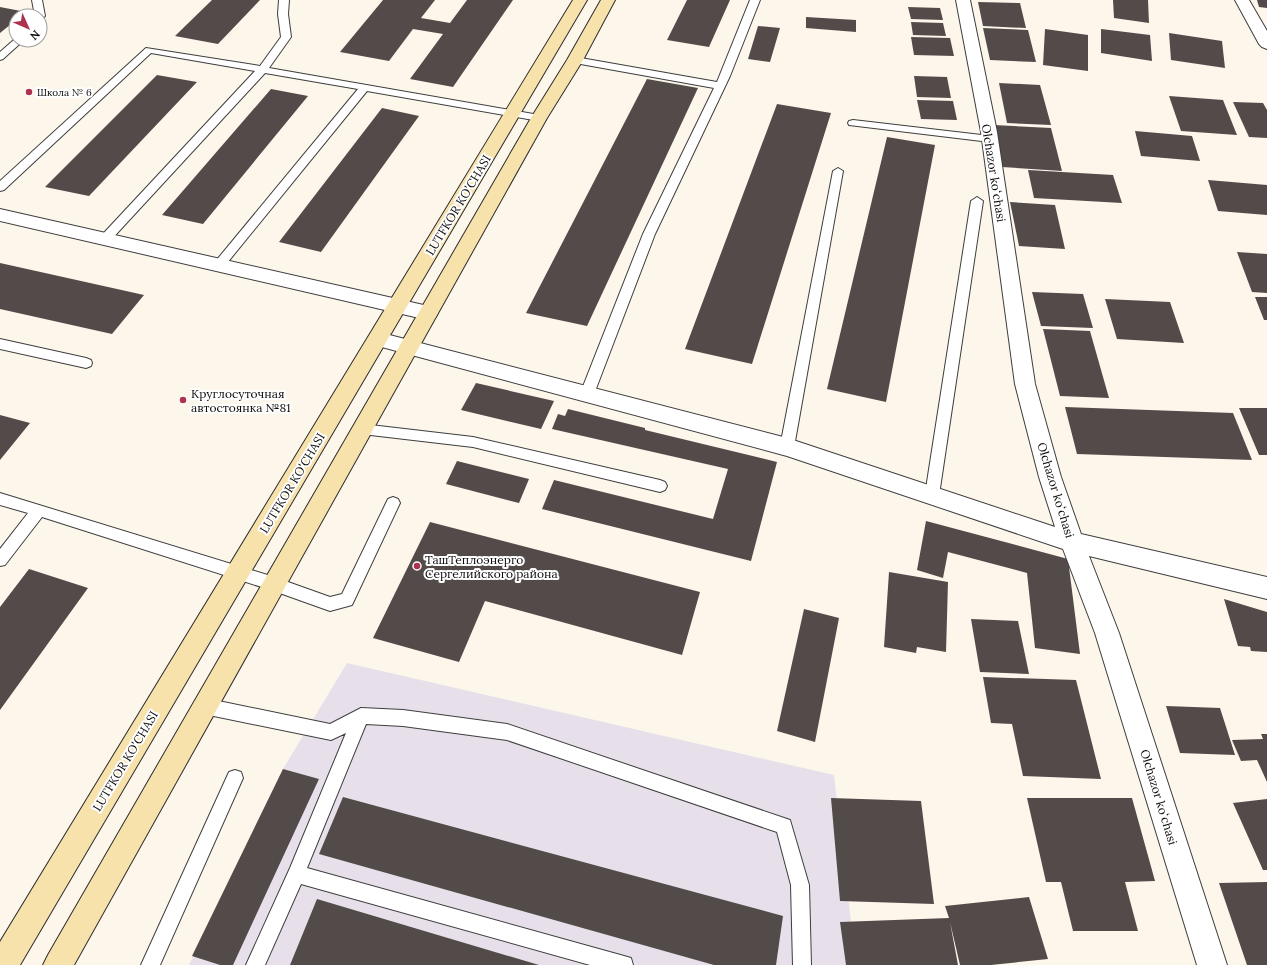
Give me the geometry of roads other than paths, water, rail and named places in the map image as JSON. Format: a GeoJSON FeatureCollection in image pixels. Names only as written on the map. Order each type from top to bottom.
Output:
{"type":"FeatureCollection","features":[{"type":"Feature","properties":{"kind":"main road","name":"LUTFKOR KO'CHASI"},"geometry":{"type":"LineString","coordinates":[[3,965],[580,0]]}},
{"type":"Feature","properties":{"kind":"main road"},"geometry":{"type":"LineString","coordinates":[[58,965],[539,118],[575,60],[608,0]]}},
{"type":"Feature","properties":{"kind":"street","name":"Olchazor koʻchasi"},"geometry":{"type":"LineString","coordinates":[[963,0],[990,139],[1025,384],[1050,477],[1072,542],[1107,633],[1212,965]]}},
{"type":"Feature","properties":{"kind":"street"},"geometry":{"type":"LineString","coordinates":[[1242,0],[1267,44]]}},
{"type":"Feature","properties":{"kind":"street"},"geometry":{"type":"LineString","coordinates":[[0,215],[428,314]]}},
{"type":"Feature","properties":{"kind":"street"},"geometry":{"type":"LineString","coordinates":[[378,339],[788,447],[1072,542],[1267,588]]}},
{"type":"Feature","properties":{"kind":"lane"},"geometry":{"type":"LineString","coordinates":[[105,239],[262,70],[286,37],[283,14],[284,0]]}},
{"type":"Feature","properties":{"kind":"lane"},"geometry":{"type":"LineString","coordinates":[[587,394],[649,234],[720,86],[755,0]]}},
{"type":"Feature","properties":{"kind":"lane"},"geometry":{"type":"LineString","coordinates":[[0,57],[10,48]]}},
{"type":"Feature","properties":{"kind":"lane"},"geometry":{"type":"LineString","coordinates":[[0,187],[149,50],[539,118]]}},
{"type":"Feature","properties":{"kind":"lane"},"geometry":{"type":"LineString","coordinates":[[575,60],[720,86]]}},
{"type":"Feature","properties":{"kind":"lane"},"geometry":{"type":"LineString","coordinates":[[219,266],[364,88]]}},
{"type":"Feature","properties":{"kind":"lane"},"geometry":{"type":"LineString","coordinates":[[853,124],[990,139]]}},
{"type":"Feature","properties":{"kind":"lane"},"geometry":{"type":"LineString","coordinates":[[788,447],[838,171]]}},
{"type":"Feature","properties":{"kind":"lane"},"geometry":{"type":"LineString","coordinates":[[932,495],[977,201]]}},
{"type":"Feature","properties":{"kind":"lane"},"geometry":{"type":"LineString","coordinates":[[0,344],[86,363]]}},
{"type":"Feature","properties":{"kind":"lane"},"geometry":{"type":"LineString","coordinates":[[362,429],[473,442],[660,486]]}},
{"type":"Feature","properties":{"kind":"lane"},"geometry":{"type":"LineString","coordinates":[[0,499],[274,584],[330,604],[347,600],[393,503]]}},
{"type":"Feature","properties":{"kind":"lane"},"geometry":{"type":"LineString","coordinates":[[0,560],[39,510]]}},
{"type":"Feature","properties":{"kind":"lane"},"geometry":{"type":"LineString","coordinates":[[204,706],[331,732],[361,716],[403,718],[507,732],[784,826],[800,885],[802,965]]}},
{"type":"Feature","properties":{"kind":"lane"},"geometry":{"type":"LineString","coordinates":[[255,965],[296,874],[361,716]]}},
{"type":"Feature","properties":{"kind":"lane"},"geometry":{"type":"LineString","coordinates":[[150,965],[235,778]]}},
{"type":"Feature","properties":{"kind":"lane"},"geometry":{"type":"LineString","coordinates":[[296,874],[624,965]]}},
{"type":"Feature","properties":{"kind":"place","name":"Школа № 6"},"geometry":{"type":"Point","coordinates":[29,92]}},
{"type":"Feature","properties":{"kind":"place","name":"Круглосуточная автостоянка №81"},"geometry":{"type":"Point","coordinates":[183,400]}},
{"type":"Feature","properties":{"kind":"place","name":"ТашТеплоэнерго Сергелийского района"},"geometry":{"type":"Point","coordinates":[417,566]}}]}
